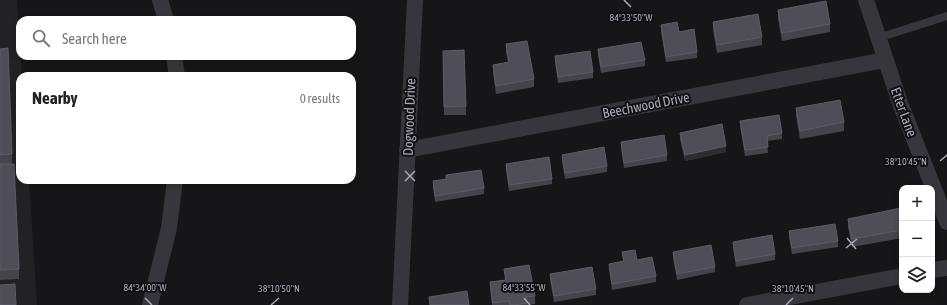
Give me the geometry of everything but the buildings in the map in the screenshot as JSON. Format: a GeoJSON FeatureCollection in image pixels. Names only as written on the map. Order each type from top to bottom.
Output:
{"type":"FeatureCollection","features":[{"type":"Feature","properties":{"kind":"street"},"geometry":{"type":"LineString","coordinates":[[160,0],[165,16]]}},
{"type":"Feature","properties":{"kind":"street","name":"Dogwood Drive"},"geometry":{"type":"LineString","coordinates":[[400,305],[415,0]]}},
{"type":"Feature","properties":{"kind":"street","name":"Etter Lane"},"geometry":{"type":"LineString","coordinates":[[866,0],[900,103],[947,222]]}},
{"type":"Feature","properties":{"kind":"street"},"geometry":{"type":"LineString","coordinates":[[175,60],[176,72]]}},
{"type":"Feature","properties":{"kind":"street","name":"Beechwood Drive"},"geometry":{"type":"LineString","coordinates":[[407,150],[885,60]]}},
{"type":"Feature","properties":{"kind":"street"},"geometry":{"type":"LineString","coordinates":[[150,305],[169,228],[174,184]]}},
{"type":"Feature","properties":{"kind":"street"},"geometry":{"type":"LineString","coordinates":[[935,270],[947,268]]}},
{"type":"Feature","properties":{"kind":"street"},"geometry":{"type":"LineString","coordinates":[[747,305],[899,277]]}},
{"type":"Feature","properties":{"kind":"lane"},"geometry":{"type":"LineString","coordinates":[[878,38],[947,16]]}},
{"type":"Feature","properties":{"kind":"shaded area"},"geometry":{"type":"Polygon","coordinates":[[[0,0],[17,0],[18,16],[16,16],[16,60],[21,60],[22,72],[16,72],[16,184],[29,184],[37,305],[0,305],[0,0]]]}}]}
